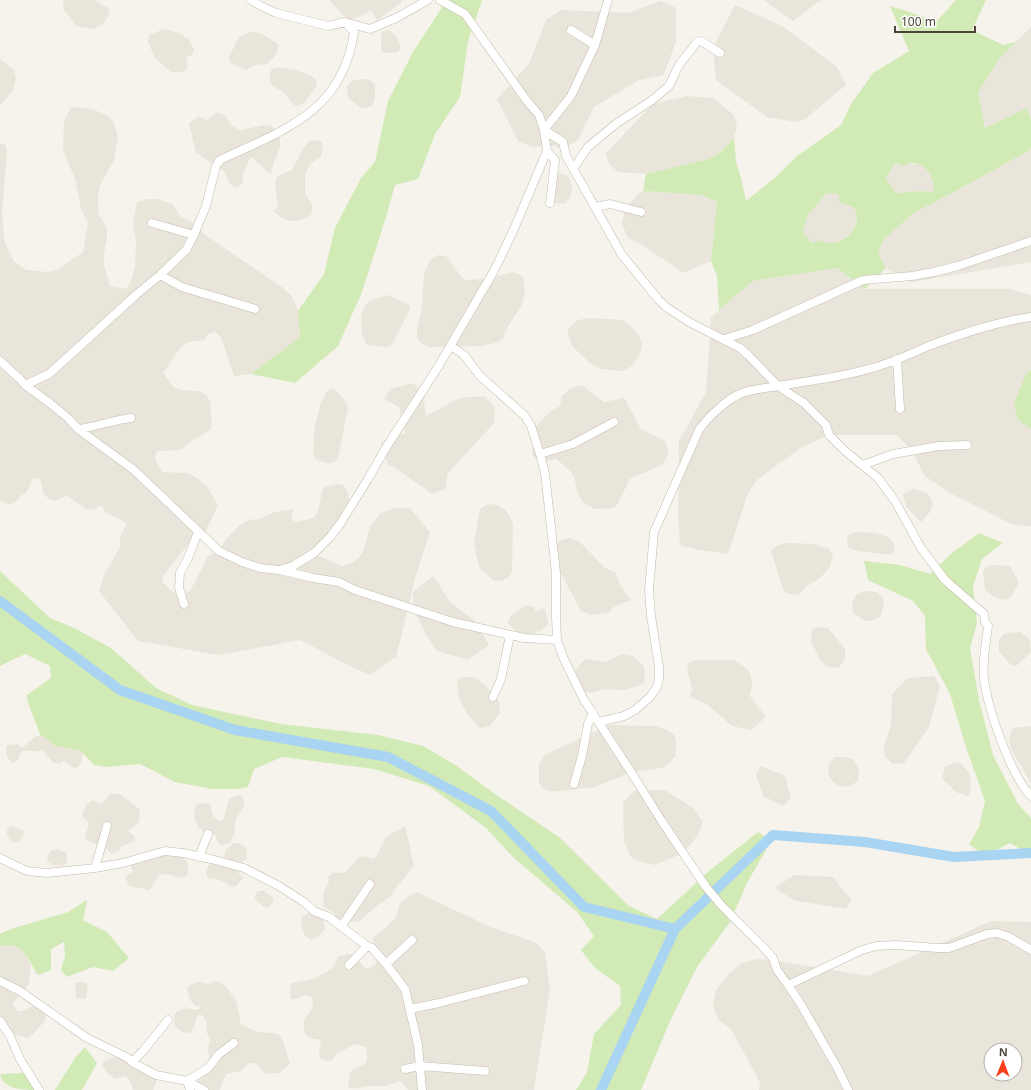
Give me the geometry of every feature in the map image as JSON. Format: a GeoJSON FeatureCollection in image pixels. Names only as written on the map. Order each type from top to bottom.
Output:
{"type":"FeatureCollection","features":[{"type":"Feature","properties":{"kind":"street"},"geometry":{"type":"LineString","coordinates":[[251,0],[276,13],[328,26],[345,22],[370,29],[396,18],[428,0]]}},
{"type":"Feature","properties":{"kind":"street"},"geometry":{"type":"LineString","coordinates":[[279,570],[293,566],[314,553],[331,536],[353,503],[387,446],[451,346],[502,255],[533,187],[547,150],[544,130],[539,115],[527,101],[465,14],[440,0]]}},
{"type":"Feature","properties":{"kind":"street"},"geometry":{"type":"LineString","coordinates":[[544,130],[571,96],[595,45],[608,0]]}},
{"type":"Feature","properties":{"kind":"street"},"geometry":{"type":"LineString","coordinates":[[25,385],[49,374],[186,250],[206,206],[220,160],[279,132],[307,115],[318,106],[334,88],[345,67],[352,45],[354,32],[345,22]]}},
{"type":"Feature","properties":{"kind":"street"},"geometry":{"type":"LineString","coordinates":[[571,30],[595,45]]}},
{"type":"Feature","properties":{"kind":"street"},"geometry":{"type":"LineString","coordinates":[[573,169],[588,147],[617,123],[651,101],[670,86],[679,65],[697,42],[701,41],[720,53]]}},
{"type":"Feature","properties":{"kind":"street"},"geometry":{"type":"LineString","coordinates":[[544,130],[563,142],[566,156],[622,255],[658,299],[666,307],[689,322],[740,348],[778,386],[804,404],[826,425],[829,435],[845,451],[878,478],[893,497],[921,548],[945,580],[984,614],[985,622],[988,626],[984,680],[992,712],[1017,776],[1031,796]]}},
{"type":"Feature","properties":{"kind":"street"},"geometry":{"type":"LineString","coordinates":[[547,150],[556,160],[550,203]]}},
{"type":"Feature","properties":{"kind":"street"},"geometry":{"type":"LineString","coordinates":[[595,207],[610,204],[641,212]]}},
{"type":"Feature","properties":{"kind":"street"},"geometry":{"type":"LineString","coordinates":[[152,223],[194,235]]}},
{"type":"Feature","properties":{"kind":"street"},"geometry":{"type":"LineString","coordinates":[[724,339],[753,330],[863,280],[912,276],[934,272],[965,264],[1031,241]]}},
{"type":"Feature","properties":{"kind":"street"},"geometry":{"type":"LineString","coordinates":[[160,275],[182,287],[255,309]]}},
{"type":"Feature","properties":{"kind":"street"},"geometry":{"type":"LineString","coordinates":[[599,722],[624,716],[635,710],[650,697],[657,687],[659,667],[649,590],[654,532],[699,430],[706,420],[737,396],[763,388],[848,374],[879,366],[968,332],[1010,320],[1031,317]]}},
{"type":"Feature","properties":{"kind":"street"},"geometry":{"type":"LineString","coordinates":[[451,346],[464,355],[480,376],[529,421],[545,473],[556,573],[557,640],[563,657],[584,700],[706,887],[722,906],[773,958],[776,970],[788,985],[824,1044],[848,1090]]}},
{"type":"Feature","properties":{"kind":"street"},"geometry":{"type":"LineString","coordinates":[[897,360],[900,409]]}},
{"type":"Feature","properties":{"kind":"street"},"geometry":{"type":"LineString","coordinates":[[0,361],[25,385],[51,404],[69,419],[78,429],[134,470],[219,551],[242,562],[260,568],[279,570],[339,582],[355,590],[453,622],[524,638],[557,640]]}},
{"type":"Feature","properties":{"kind":"street"},"geometry":{"type":"LineString","coordinates":[[78,429],[94,427],[113,420],[131,418]]}},
{"type":"Feature","properties":{"kind":"street"},"geometry":{"type":"LineString","coordinates":[[540,454],[573,444],[614,422]]}},
{"type":"Feature","properties":{"kind":"street"},"geometry":{"type":"LineString","coordinates":[[863,465],[893,454],[938,446],[967,445]]}},
{"type":"Feature","properties":{"kind":"street"},"geometry":{"type":"LineString","coordinates":[[184,604],[179,588],[180,573],[188,558],[198,532]]}},
{"type":"Feature","properties":{"kind":"street"},"geometry":{"type":"LineString","coordinates":[[493,697],[501,679],[510,635]]}},
{"type":"Feature","properties":{"kind":"street"},"geometry":{"type":"LineString","coordinates":[[574,784],[582,756],[588,724],[593,713]]}},
{"type":"Feature","properties":{"kind":"street"},"geometry":{"type":"LineString","coordinates":[[95,868],[106,826]]}},
{"type":"Feature","properties":{"kind":"street"},"geometry":{"type":"LineString","coordinates":[[199,857],[208,834]]}},
{"type":"Feature","properties":{"kind":"street"},"geometry":{"type":"LineString","coordinates":[[0,858],[28,871],[47,873],[95,868],[123,863],[165,851],[183,853],[244,868],[292,893],[314,911],[329,918],[367,946],[372,948],[405,989],[418,1045],[422,1090]]}},
{"type":"Feature","properties":{"kind":"street"},"geometry":{"type":"LineString","coordinates":[[341,927],[370,884]]}},
{"type":"Feature","properties":{"kind":"street"},"geometry":{"type":"LineString","coordinates":[[788,985],[862,950],[876,946],[895,945],[949,948],[987,934],[997,933],[1009,937],[1031,950]]}},
{"type":"Feature","properties":{"kind":"street"},"geometry":{"type":"LineString","coordinates":[[386,964],[412,940]]}},
{"type":"Feature","properties":{"kind":"street"},"geometry":{"type":"LineString","coordinates":[[349,965],[367,946]]}},
{"type":"Feature","properties":{"kind":"street"},"geometry":{"type":"LineString","coordinates":[[0,981],[20,990],[87,1038],[128,1058],[132,1062],[156,1075],[187,1082],[204,1090]]}},
{"type":"Feature","properties":{"kind":"street"},"geometry":{"type":"LineString","coordinates":[[410,1009],[524,981]]}},
{"type":"Feature","properties":{"kind":"street"},"geometry":{"type":"LineString","coordinates":[[132,1062],[168,1020]]}},
{"type":"Feature","properties":{"kind":"street"},"geometry":{"type":"LineString","coordinates":[[0,1021],[10,1036],[20,1059],[39,1090]]}},
{"type":"Feature","properties":{"kind":"street"},"geometry":{"type":"LineString","coordinates":[[187,1082],[208,1068],[219,1054],[234,1043]]}},
{"type":"Feature","properties":{"kind":"street"},"geometry":{"type":"LineString","coordinates":[[405,1069],[420,1066],[485,1072]]}},
{"type":"Feature","properties":{"kind":"street"},"geometry":{"type":"LineString","coordinates":[[187,1082],[190,1090]]}},
{"type":"Feature","properties":{"kind":"shaded area"},"geometry":{"type":"Polygon","coordinates":[[[63,0],[94,0],[108,8],[110,13],[104,23],[94,29],[76,26],[64,10],[63,0]]]}},
{"type":"Feature","properties":{"kind":"shaded area"},"geometry":{"type":"Polygon","coordinates":[[[329,0],[401,0],[402,2],[377,21],[371,10],[351,20],[347,19],[329,0]]]}},
{"type":"Feature","properties":{"kind":"shaded area"},"geometry":{"type":"Polygon","coordinates":[[[764,0],[821,0],[793,21],[764,0]]]}},
{"type":"Feature","properties":{"kind":"shaded area"},"geometry":{"type":"Polygon","coordinates":[[[660,1],[676,8],[676,41],[664,75],[639,80],[594,107],[578,140],[564,148],[552,146],[532,147],[518,141],[497,99],[529,64],[546,20],[561,10],[628,13],[660,1]]]}},
{"type":"Feature","properties":{"kind":"shaded area"},"geometry":{"type":"Polygon","coordinates":[[[735,5],[782,26],[837,67],[846,85],[805,119],[797,122],[767,117],[716,80],[713,48],[735,5]]]}},
{"type":"Feature","properties":{"kind":"shaded area"},"geometry":{"type":"Polygon","coordinates":[[[1031,27],[1031,120],[1027,108],[985,128],[978,93],[999,59],[1031,27]]]}},
{"type":"Feature","properties":{"kind":"shaded area"},"geometry":{"type":"Polygon","coordinates":[[[164,29],[180,33],[189,40],[194,50],[192,55],[187,57],[187,68],[183,72],[171,72],[154,57],[148,41],[149,35],[164,29]]]}},
{"type":"Feature","properties":{"kind":"shaded area"},"geometry":{"type":"Polygon","coordinates":[[[388,30],[397,38],[400,45],[400,49],[397,52],[384,53],[381,50],[381,34],[388,30]]]}},
{"type":"Feature","properties":{"kind":"shaded area"},"geometry":{"type":"Polygon","coordinates":[[[250,32],[261,33],[279,45],[275,56],[267,64],[255,65],[246,70],[230,63],[229,57],[239,37],[250,32]]]}},
{"type":"Feature","properties":{"kind":"shaded area"},"geometry":{"type":"Polygon","coordinates":[[[0,59],[14,70],[16,80],[13,90],[0,106],[0,59]]]}},
{"type":"Feature","properties":{"kind":"shaded area"},"geometry":{"type":"Polygon","coordinates":[[[276,67],[295,70],[310,75],[316,80],[316,87],[304,103],[296,106],[285,94],[271,84],[270,72],[276,67]]]}},
{"type":"Feature","properties":{"kind":"shaded area"},"geometry":{"type":"Polygon","coordinates":[[[365,79],[372,81],[375,85],[375,97],[373,104],[370,107],[361,108],[348,98],[347,86],[353,80],[365,79]]]}},
{"type":"Feature","properties":{"kind":"shaded area"},"geometry":{"type":"Polygon","coordinates":[[[686,96],[713,98],[734,115],[737,126],[734,138],[721,152],[709,159],[646,174],[618,172],[609,164],[606,153],[653,104],[686,96]]]}},
{"type":"Feature","properties":{"kind":"shaded area"},"geometry":{"type":"Polygon","coordinates":[[[75,107],[93,109],[109,117],[113,121],[118,137],[114,160],[100,185],[98,196],[98,213],[107,228],[104,265],[110,286],[127,289],[132,278],[135,266],[136,241],[133,224],[137,202],[148,199],[159,199],[173,205],[181,217],[197,225],[204,234],[283,288],[291,295],[298,311],[300,337],[251,374],[234,376],[221,337],[215,332],[208,334],[204,340],[188,342],[181,347],[163,373],[174,387],[180,390],[198,391],[206,395],[210,401],[212,426],[210,430],[187,444],[181,450],[157,451],[155,459],[162,472],[186,473],[194,476],[206,485],[218,505],[206,531],[197,539],[189,543],[163,576],[162,581],[170,590],[179,595],[185,594],[190,591],[208,556],[218,552],[227,538],[239,526],[249,520],[260,519],[275,512],[294,509],[291,518],[295,522],[311,519],[316,515],[318,510],[323,488],[329,486],[339,484],[344,486],[349,495],[349,506],[341,522],[320,541],[315,550],[316,555],[342,566],[353,563],[363,553],[370,526],[381,513],[396,508],[410,508],[430,532],[416,575],[396,657],[370,675],[300,640],[218,655],[138,641],[99,591],[104,575],[120,547],[120,537],[127,523],[105,512],[101,505],[94,510],[86,509],[66,495],[59,500],[51,500],[44,495],[40,479],[33,478],[27,492],[15,502],[8,505],[0,500],[0,143],[5,144],[7,150],[2,211],[4,240],[13,260],[26,270],[48,272],[57,270],[83,252],[88,223],[81,209],[75,179],[63,150],[64,121],[70,109],[75,107]]]}},
{"type":"Feature","properties":{"kind":"shaded area"},"geometry":{"type":"Polygon","coordinates":[[[217,113],[225,115],[231,125],[237,129],[241,130],[264,125],[271,126],[277,131],[280,139],[280,146],[270,174],[252,157],[249,160],[243,174],[242,178],[244,181],[239,187],[235,188],[229,182],[224,171],[196,153],[189,123],[199,116],[207,121],[217,113]]]}},
{"type":"Feature","properties":{"kind":"shaded area"},"geometry":{"type":"Polygon","coordinates":[[[317,140],[323,145],[321,157],[313,162],[308,168],[305,177],[305,193],[313,207],[311,215],[301,220],[285,220],[273,211],[278,207],[275,183],[277,176],[292,170],[304,147],[309,141],[317,140]]]}},
{"type":"Feature","properties":{"kind":"shaded area"},"geometry":{"type":"Polygon","coordinates":[[[1031,147],[1031,262],[912,282],[886,268],[878,253],[884,239],[914,213],[1030,150],[1031,147]]]}},
{"type":"Feature","properties":{"kind":"shaded area"},"geometry":{"type":"Polygon","coordinates":[[[895,163],[904,166],[907,164],[920,164],[929,172],[934,182],[934,190],[930,192],[921,191],[896,193],[886,178],[895,163]]]}},
{"type":"Feature","properties":{"kind":"shaded area"},"geometry":{"type":"Polygon","coordinates":[[[557,172],[568,176],[572,185],[571,197],[565,204],[553,203],[548,197],[548,180],[550,176],[557,172]]]}},
{"type":"Feature","properties":{"kind":"shaded area"},"geometry":{"type":"Polygon","coordinates":[[[643,191],[701,195],[717,202],[711,261],[683,273],[644,246],[628,238],[622,224],[625,209],[637,195],[643,191]]]}},
{"type":"Feature","properties":{"kind":"shaded area"},"geometry":{"type":"Polygon","coordinates":[[[827,193],[839,194],[854,207],[857,215],[856,223],[851,232],[841,241],[836,243],[812,243],[803,232],[808,215],[827,193]]]}},
{"type":"Feature","properties":{"kind":"shaded area"},"geometry":{"type":"Polygon","coordinates":[[[438,255],[446,256],[464,280],[486,279],[513,272],[523,276],[525,292],[522,304],[504,333],[505,336],[499,342],[482,346],[429,347],[422,344],[417,338],[417,330],[422,307],[424,274],[430,260],[438,255]]]}},
{"type":"Feature","properties":{"kind":"shaded area"},"geometry":{"type":"Polygon","coordinates":[[[837,268],[865,289],[1010,289],[1031,295],[1031,370],[1026,374],[1018,420],[1031,429],[1031,526],[1013,525],[948,492],[925,476],[911,449],[896,435],[828,435],[799,449],[757,480],[748,493],[728,554],[694,549],[680,545],[678,514],[679,441],[706,392],[711,317],[753,281],[837,268]]]}},
{"type":"Feature","properties":{"kind":"shaded area"},"geometry":{"type":"Polygon","coordinates":[[[388,295],[408,304],[410,309],[392,344],[387,347],[367,345],[362,334],[361,313],[367,303],[388,295]]]}},
{"type":"Feature","properties":{"kind":"shaded area"},"geometry":{"type":"Polygon","coordinates":[[[590,318],[624,320],[635,330],[642,342],[640,354],[632,366],[623,371],[601,369],[591,364],[572,346],[568,335],[568,329],[578,320],[590,318]]]}},
{"type":"Feature","properties":{"kind":"shaded area"},"geometry":{"type":"Polygon","coordinates":[[[413,383],[423,394],[426,416],[459,398],[485,396],[495,408],[494,423],[448,473],[445,489],[432,494],[394,467],[388,465],[381,442],[405,433],[399,407],[384,399],[390,389],[413,383]]]}},
{"type":"Feature","properties":{"kind":"shaded area"},"geometry":{"type":"Polygon","coordinates":[[[582,385],[604,402],[624,398],[641,429],[665,441],[669,453],[662,465],[630,479],[617,505],[613,508],[594,509],[583,502],[577,492],[574,475],[557,459],[538,462],[532,454],[534,428],[551,411],[560,406],[562,396],[570,389],[582,385]]]}},
{"type":"Feature","properties":{"kind":"shaded area"},"geometry":{"type":"Polygon","coordinates":[[[331,389],[336,390],[343,398],[348,408],[338,458],[334,462],[328,463],[316,460],[313,453],[315,425],[321,403],[326,393],[331,389]]]}},
{"type":"Feature","properties":{"kind":"shaded area"},"geometry":{"type":"Polygon","coordinates":[[[913,489],[926,492],[933,502],[930,512],[921,522],[906,507],[903,494],[913,489]]]}},
{"type":"Feature","properties":{"kind":"shaded area"},"geometry":{"type":"Polygon","coordinates":[[[488,504],[497,505],[505,510],[510,516],[513,525],[512,572],[508,578],[500,581],[493,580],[479,567],[474,543],[480,509],[488,504]]]}},
{"type":"Feature","properties":{"kind":"shaded area"},"geometry":{"type":"Polygon","coordinates":[[[851,533],[876,533],[888,537],[895,547],[892,555],[858,551],[848,548],[847,537],[851,533]]]}},
{"type":"Feature","properties":{"kind":"shaded area"},"geometry":{"type":"Polygon","coordinates":[[[569,538],[579,541],[605,568],[616,573],[619,583],[631,600],[614,607],[608,613],[590,615],[581,611],[556,564],[554,549],[559,541],[569,538]]]}},
{"type":"Feature","properties":{"kind":"shaded area"},"geometry":{"type":"Polygon","coordinates":[[[787,543],[814,544],[829,549],[833,555],[830,567],[821,577],[806,587],[800,594],[793,595],[787,593],[783,589],[771,551],[776,546],[787,543]]]}},
{"type":"Feature","properties":{"kind":"shaded area"},"geometry":{"type":"Polygon","coordinates":[[[992,565],[1010,566],[1018,580],[1017,587],[1011,597],[1006,600],[994,597],[985,590],[983,572],[986,567],[992,565]]]}},
{"type":"Feature","properties":{"kind":"shaded area"},"geometry":{"type":"Polygon","coordinates":[[[433,576],[451,603],[474,620],[489,645],[468,660],[437,651],[413,609],[413,592],[433,576]]]}},
{"type":"Feature","properties":{"kind":"shaded area"},"geometry":{"type":"Polygon","coordinates":[[[864,591],[877,592],[883,597],[884,604],[881,615],[877,619],[865,621],[853,612],[852,604],[856,595],[864,591]]]}},
{"type":"Feature","properties":{"kind":"shaded area"},"geometry":{"type":"Polygon","coordinates":[[[527,605],[535,607],[535,612],[544,608],[549,624],[539,632],[522,638],[508,623],[508,621],[511,615],[527,605]]]}},
{"type":"Feature","properties":{"kind":"shaded area"},"geometry":{"type":"Polygon","coordinates":[[[816,627],[828,628],[845,649],[845,660],[838,668],[826,667],[819,658],[811,641],[812,630],[816,627]]]}},
{"type":"Feature","properties":{"kind":"shaded area"},"geometry":{"type":"Polygon","coordinates":[[[1021,632],[1030,640],[1031,652],[1016,666],[1011,665],[999,652],[999,640],[1002,635],[1007,633],[1021,632]]]}},
{"type":"Feature","properties":{"kind":"shaded area"},"geometry":{"type":"Polygon","coordinates":[[[622,654],[633,656],[644,667],[645,678],[643,684],[624,690],[604,689],[590,693],[580,691],[572,674],[582,662],[586,659],[603,662],[608,661],[622,654]]]}},
{"type":"Feature","properties":{"kind":"shaded area"},"geometry":{"type":"Polygon","coordinates":[[[694,660],[734,660],[748,670],[751,675],[752,686],[750,696],[766,717],[751,730],[732,726],[707,704],[690,697],[692,689],[687,668],[689,663],[694,660]]]}},
{"type":"Feature","properties":{"kind":"shaded area"},"geometry":{"type":"Polygon","coordinates":[[[934,676],[940,686],[929,727],[904,763],[893,764],[885,757],[884,746],[891,726],[892,694],[908,678],[934,676]]]}},
{"type":"Feature","properties":{"kind":"shaded area"},"geometry":{"type":"Polygon","coordinates":[[[461,677],[473,677],[478,679],[496,696],[499,702],[500,713],[490,726],[480,728],[468,715],[459,699],[457,681],[461,677]]]}},
{"type":"Feature","properties":{"kind":"shaded area"},"geometry":{"type":"Polygon","coordinates":[[[612,725],[654,726],[665,729],[674,735],[676,740],[676,756],[662,768],[633,772],[595,787],[560,791],[549,791],[543,788],[539,783],[539,764],[546,754],[612,725]]]}},
{"type":"Feature","properties":{"kind":"shaded area"},"geometry":{"type":"Polygon","coordinates":[[[1031,726],[1031,783],[1011,749],[1009,738],[1013,728],[1031,726]]]}},
{"type":"Feature","properties":{"kind":"shaded area"},"geometry":{"type":"Polygon","coordinates":[[[36,736],[45,737],[55,746],[81,751],[83,755],[80,765],[76,768],[70,766],[64,761],[60,764],[54,763],[43,751],[22,751],[17,761],[12,763],[7,757],[6,747],[8,745],[17,744],[20,747],[23,747],[36,736]]]}},
{"type":"Feature","properties":{"kind":"shaded area"},"geometry":{"type":"Polygon","coordinates":[[[834,757],[845,757],[854,760],[859,770],[858,781],[848,787],[837,785],[829,777],[828,767],[834,757]]]}},
{"type":"Feature","properties":{"kind":"shaded area"},"geometry":{"type":"Polygon","coordinates":[[[956,762],[960,763],[969,773],[971,781],[970,794],[967,796],[956,792],[942,778],[945,767],[956,762]]]}},
{"type":"Feature","properties":{"kind":"shaded area"},"geometry":{"type":"Polygon","coordinates":[[[761,766],[785,776],[791,798],[783,806],[763,796],[756,775],[761,766]]]}},
{"type":"Feature","properties":{"kind":"shaded area"},"geometry":{"type":"Polygon","coordinates":[[[665,790],[693,808],[703,821],[698,835],[683,853],[655,865],[636,861],[630,856],[624,841],[623,803],[633,791],[665,790]]]}},
{"type":"Feature","properties":{"kind":"shaded area"},"geometry":{"type":"Polygon","coordinates":[[[110,793],[121,795],[140,811],[139,822],[128,831],[134,836],[135,839],[133,842],[122,846],[114,853],[111,853],[105,848],[85,839],[89,822],[83,818],[82,814],[87,804],[93,800],[100,804],[106,800],[110,793]]]}},
{"type":"Feature","properties":{"kind":"shaded area"},"geometry":{"type":"Polygon","coordinates":[[[239,795],[244,800],[244,807],[236,819],[234,834],[229,844],[221,845],[215,835],[204,832],[198,827],[194,816],[195,808],[197,804],[200,803],[208,804],[211,806],[213,816],[222,821],[229,799],[239,795]]]}},
{"type":"Feature","properties":{"kind":"shaded area"},"geometry":{"type":"Polygon","coordinates":[[[11,826],[23,830],[24,833],[21,840],[17,843],[11,842],[7,835],[7,830],[11,826]]]}},
{"type":"Feature","properties":{"kind":"shaded area"},"geometry":{"type":"Polygon","coordinates":[[[405,826],[414,866],[389,898],[380,903],[361,920],[356,922],[341,920],[336,917],[333,912],[324,907],[324,891],[329,882],[328,877],[332,873],[342,873],[347,871],[358,858],[362,856],[372,859],[376,857],[386,837],[405,826]]]}},
{"type":"Feature","properties":{"kind":"shaded area"},"geometry":{"type":"Polygon","coordinates":[[[233,843],[238,843],[245,847],[247,851],[247,859],[236,865],[238,872],[243,878],[235,887],[232,887],[220,880],[208,878],[206,873],[209,864],[219,864],[224,862],[225,851],[233,843]]]}},
{"type":"Feature","properties":{"kind":"shaded area"},"geometry":{"type":"Polygon","coordinates":[[[57,849],[67,853],[67,862],[62,866],[53,865],[48,862],[47,858],[50,851],[57,849]]]}},
{"type":"Feature","properties":{"kind":"shaded area"},"geometry":{"type":"Polygon","coordinates":[[[167,854],[178,854],[188,863],[188,874],[184,878],[160,874],[149,890],[129,886],[125,877],[133,872],[131,869],[132,861],[167,854]]]}},
{"type":"Feature","properties":{"kind":"shaded area"},"geometry":{"type":"Polygon","coordinates":[[[794,875],[834,877],[840,887],[852,900],[846,909],[793,900],[775,888],[794,875]]]}},
{"type":"Feature","properties":{"kind":"shaded area"},"geometry":{"type":"Polygon","coordinates":[[[258,891],[264,891],[274,898],[272,903],[267,908],[255,899],[255,895],[258,891]]]}},
{"type":"Feature","properties":{"kind":"shaded area"},"geometry":{"type":"Polygon","coordinates":[[[416,892],[493,928],[537,943],[545,952],[550,989],[534,1090],[408,1090],[400,1081],[385,1086],[369,1086],[352,1089],[348,1086],[350,1073],[354,1069],[365,1064],[367,1059],[366,1047],[355,1044],[336,1054],[330,1061],[325,1061],[320,1058],[319,1052],[321,1042],[307,1036],[304,1031],[304,1021],[313,1007],[313,1002],[311,997],[306,995],[296,999],[291,999],[290,988],[292,983],[313,979],[332,969],[338,957],[348,954],[353,954],[365,968],[368,969],[375,965],[378,958],[377,949],[372,938],[380,933],[397,916],[399,905],[410,895],[416,892]]]}},
{"type":"Feature","properties":{"kind":"shaded area"},"geometry":{"type":"Polygon","coordinates":[[[314,912],[320,914],[324,921],[325,929],[318,937],[311,940],[305,936],[301,920],[306,914],[314,912]]]}},
{"type":"Feature","properties":{"kind":"shaded area"},"geometry":{"type":"Polygon","coordinates":[[[991,921],[1031,922],[1031,1090],[759,1090],[760,1082],[731,1029],[718,1019],[713,1005],[716,990],[727,976],[740,964],[757,959],[773,960],[868,976],[991,921]]]}},
{"type":"Feature","properties":{"kind":"shaded area"},"geometry":{"type":"Polygon","coordinates":[[[0,946],[14,946],[23,950],[31,965],[29,984],[19,997],[12,1003],[18,1011],[23,1011],[32,1006],[38,1006],[47,1015],[44,1022],[31,1036],[27,1038],[14,1034],[8,1029],[6,1021],[0,1015],[0,946]]]}},
{"type":"Feature","properties":{"kind":"shaded area"},"geometry":{"type":"Polygon","coordinates":[[[218,981],[226,987],[236,1000],[241,1024],[254,1031],[278,1034],[282,1039],[290,1063],[279,1073],[267,1074],[261,1070],[257,1063],[249,1063],[241,1071],[226,1074],[220,1090],[209,1090],[197,1082],[212,1066],[209,1059],[208,1048],[210,1040],[207,1033],[206,1021],[202,1015],[199,1015],[196,1018],[194,1028],[189,1033],[182,1032],[174,1023],[174,1015],[179,1010],[187,1008],[197,1010],[200,1008],[199,1006],[195,1006],[190,1000],[187,988],[190,985],[198,982],[208,984],[218,981]]]}},
{"type":"Feature","properties":{"kind":"shaded area"},"geometry":{"type":"Polygon","coordinates":[[[79,982],[88,984],[86,998],[76,998],[75,983],[79,982]]]}},
{"type":"Feature","properties":{"kind":"shaded area"},"geometry":{"type":"Polygon","coordinates":[[[122,1057],[140,1066],[155,1069],[158,1073],[158,1078],[153,1090],[133,1090],[129,1079],[125,1076],[116,1079],[107,1073],[102,1065],[106,1060],[122,1057]]]}},
{"type":"Feature","properties":{"kind":"green space"},"geometry":{"type":"Polygon","coordinates":[[[444,0],[482,0],[468,41],[460,97],[435,134],[418,179],[395,185],[362,292],[338,346],[295,383],[251,374],[300,337],[298,311],[324,274],[335,228],[361,178],[375,162],[388,101],[413,52],[441,9],[444,0]]]}},
{"type":"Feature","properties":{"kind":"green space"},"geometry":{"type":"Polygon","coordinates":[[[956,0],[986,0],[972,30],[1003,45],[1016,42],[999,59],[978,93],[985,128],[1027,108],[1031,120],[1030,150],[914,213],[884,239],[878,253],[886,268],[865,289],[837,268],[753,281],[719,310],[717,276],[711,261],[717,202],[701,195],[643,191],[646,174],[709,159],[721,152],[734,138],[736,162],[746,201],[777,176],[797,156],[841,125],[851,104],[873,73],[909,51],[890,6],[937,21],[956,0]],[[895,163],[886,178],[896,193],[921,191],[930,192],[934,190],[932,178],[921,165],[915,163],[904,166],[895,163]],[[827,193],[808,215],[803,232],[812,243],[819,240],[826,243],[838,242],[849,234],[856,223],[857,216],[854,207],[840,203],[838,194],[827,193]]]}},
{"type":"Feature","properties":{"kind":"green space"},"geometry":{"type":"Polygon","coordinates":[[[1031,370],[1031,429],[1018,420],[1014,404],[1026,374],[1031,370]]]}},
{"type":"Feature","properties":{"kind":"green space"},"geometry":{"type":"Polygon","coordinates":[[[979,533],[1003,543],[982,559],[973,586],[977,623],[970,648],[979,700],[993,755],[1018,804],[1031,818],[1031,855],[1010,843],[985,856],[969,844],[979,827],[985,801],[965,744],[950,694],[926,649],[925,616],[913,601],[868,580],[864,561],[900,565],[930,574],[952,553],[979,533]]]}},
{"type":"Feature","properties":{"kind":"green space"},"geometry":{"type":"Polygon","coordinates":[[[0,571],[50,618],[76,629],[111,648],[156,688],[192,705],[281,724],[378,735],[423,746],[457,766],[492,792],[559,837],[629,906],[657,919],[709,871],[758,832],[771,841],[747,883],[730,922],[697,967],[671,1019],[641,1090],[576,1090],[587,1072],[594,1034],[621,1005],[620,986],[595,968],[581,950],[594,936],[577,912],[514,858],[486,828],[429,786],[374,769],[282,757],[254,769],[248,787],[237,789],[212,789],[175,782],[140,764],[108,767],[94,765],[81,751],[55,746],[45,737],[41,736],[28,703],[27,695],[51,678],[50,666],[25,654],[0,666],[0,571]]]}},
{"type":"Feature","properties":{"kind":"green space"},"geometry":{"type":"Polygon","coordinates":[[[87,900],[83,920],[107,932],[129,958],[113,971],[93,967],[67,977],[61,970],[65,956],[64,942],[51,949],[51,970],[38,975],[21,950],[17,947],[0,946],[0,934],[11,929],[68,912],[87,900]]]}},
{"type":"Feature","properties":{"kind":"green space"},"geometry":{"type":"Polygon","coordinates":[[[85,1047],[97,1063],[82,1090],[55,1090],[75,1058],[85,1047]]]}},
{"type":"Feature","properties":{"kind":"green space"},"geometry":{"type":"Polygon","coordinates":[[[23,1073],[36,1090],[25,1090],[9,1086],[2,1079],[0,1074],[23,1073]]]}},
{"type":"Feature","properties":{"kind":"waterway"},"geometry":{"type":"LineString","coordinates":[[0,601],[120,690],[235,730],[388,757],[491,811],[584,907],[675,929]]}},
{"type":"Feature","properties":{"kind":"waterway"},"geometry":{"type":"LineString","coordinates":[[601,1090],[675,929],[773,835],[865,842],[954,857],[1031,853]]}}]}
